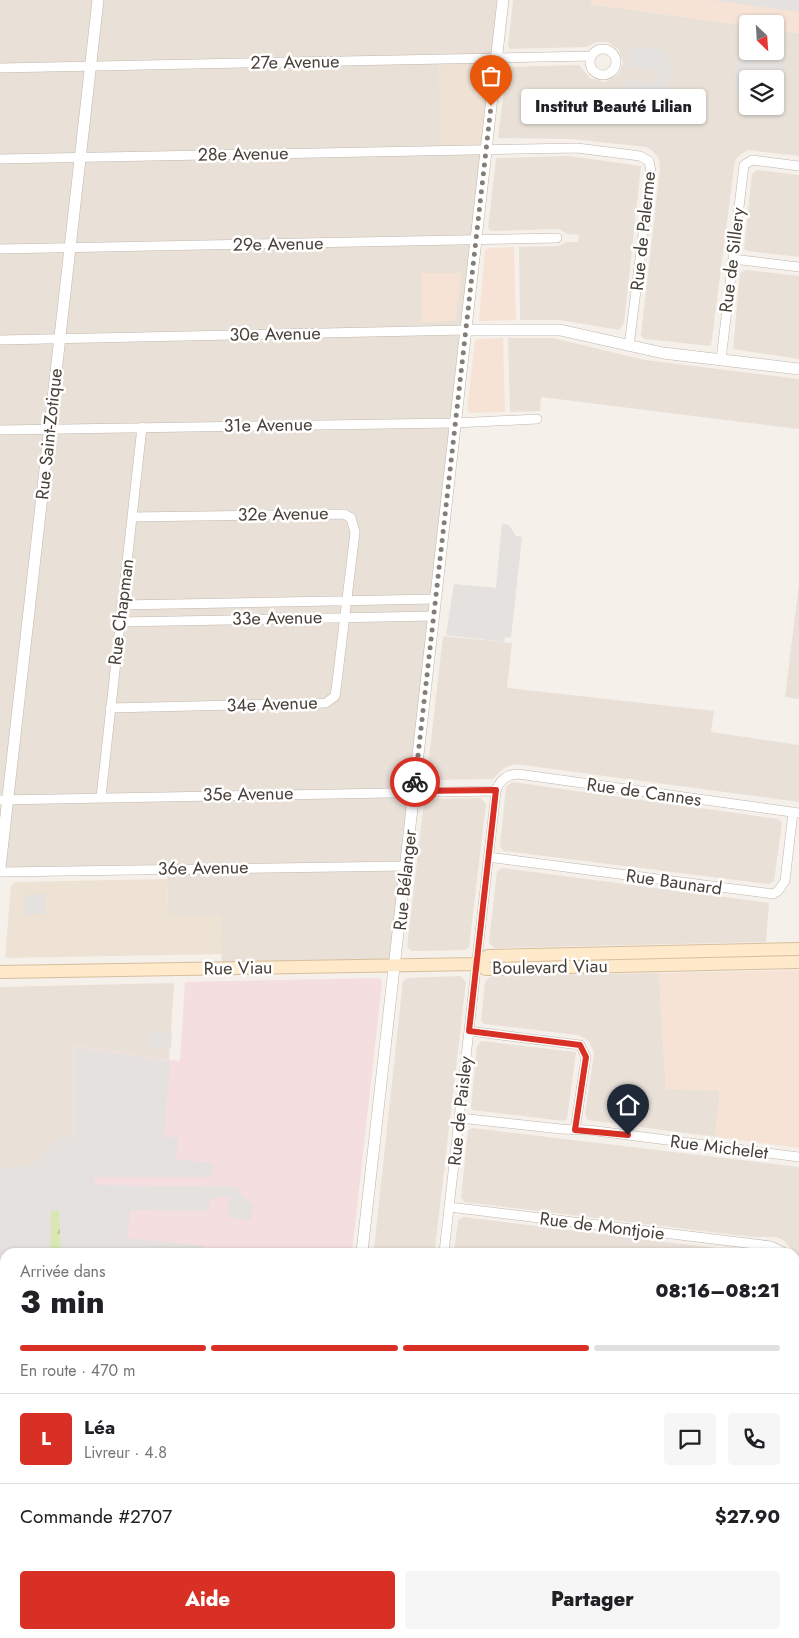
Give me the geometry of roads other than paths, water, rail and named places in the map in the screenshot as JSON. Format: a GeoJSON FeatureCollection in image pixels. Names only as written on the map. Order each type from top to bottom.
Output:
{"type":"FeatureCollection","features":[{"type":"Feature","properties":{"kind":"main road","name":"Boulevard Viau"},"geometry":{"type":"LineString","coordinates":[[799,949],[488,956],[477,964],[486,969],[799,962]]}},
{"type":"Feature","properties":{"kind":"main road","name":"Rue Viau"},"geometry":{"type":"LineString","coordinates":[[0,972],[477,964]]}},
{"type":"Feature","properties":{"kind":"street","name":"Rue Saint-Zotique"},"geometry":{"type":"LineString","coordinates":[[0,868],[5,800],[50,429],[98,0]]}},
{"type":"Feature","properties":{"kind":"street","name":"Rue Bélanger"},"geometry":{"type":"LineString","coordinates":[[362,1248],[407,866],[503,0]]}},
{"type":"Feature","properties":{"kind":"street","name":"27e Avenue"},"geometry":{"type":"LineString","coordinates":[[0,68],[591,56]]}},
{"type":"Feature","properties":{"kind":"street","name":"Rue de Palerme"},"geometry":{"type":"LineString","coordinates":[[486,149],[577,148],[637,155],[648,161],[651,172],[629,346]]}},
{"type":"Feature","properties":{"kind":"street","name":"28e Avenue"},"geometry":{"type":"LineString","coordinates":[[0,159],[486,149]]}},
{"type":"Feature","properties":{"kind":"street","name":"Rue de Sillery"},"geometry":{"type":"LineString","coordinates":[[721,360],[743,170],[747,162],[754,160],[799,166]]}},
{"type":"Feature","properties":{"kind":"street","name":"29e Avenue"},"geometry":{"type":"LineString","coordinates":[[0,250],[557,238]]}},
{"type":"Feature","properties":{"kind":"street"},"geometry":{"type":"LineString","coordinates":[[733,259],[799,267]]}},
{"type":"Feature","properties":{"kind":"street","name":"30e Avenue"},"geometry":{"type":"LineString","coordinates":[[0,340],[550,329],[580,333],[629,346],[721,360],[799,369]]}},
{"type":"Feature","properties":{"kind":"street","name":"31e Avenue"},"geometry":{"type":"LineString","coordinates":[[0,430],[537,420]]}},
{"type":"Feature","properties":{"kind":"street","name":"Rue Chapman"},"geometry":{"type":"LineString","coordinates":[[101,797],[142,427]]}},
{"type":"Feature","properties":{"kind":"street","name":"32e Avenue"},"geometry":{"type":"LineString","coordinates":[[132,517],[344,514],[351,518],[355,532],[348,600]]}},
{"type":"Feature","properties":{"kind":"street","name":"33e Avenue"},"geometry":{"type":"LineString","coordinates":[[121,605],[436,599]]}},
{"type":"Feature","properties":{"kind":"street","name":"34e Avenue"},"geometry":{"type":"LineString","coordinates":[[110,708],[326,703],[335,696],[348,600]]}},
{"type":"Feature","properties":{"kind":"street","name":"33e Avenue"},"geometry":{"type":"LineString","coordinates":[[119,622],[434,616]]}},
{"type":"Feature","properties":{"kind":"street","name":"Rue de Cannes"},"geometry":{"type":"LineString","coordinates":[[496,790],[499,783],[507,776],[518,774],[796,813]]}},
{"type":"Feature","properties":{"kind":"street","name":"35e Avenue"},"geometry":{"type":"LineString","coordinates":[[5,800],[496,790]]}},
{"type":"Feature","properties":{"kind":"street","name":"Rue de Paisley"},"geometry":{"type":"LineString","coordinates":[[445,1248],[496,790]]}},
{"type":"Feature","properties":{"kind":"street","name":"Rue Baunard"},"geometry":{"type":"LineString","coordinates":[[488,858],[773,894],[782,887],[784,881],[796,813]]}},
{"type":"Feature","properties":{"kind":"street","name":"36e Avenue"},"geometry":{"type":"LineString","coordinates":[[0,872],[407,866]]}},
{"type":"Feature","properties":{"kind":"street"},"geometry":{"type":"LineString","coordinates":[[469,1031],[580,1045],[586,1057],[575,1130]]}},
{"type":"Feature","properties":{"kind":"street","name":"Rue Michelet"},"geometry":{"type":"LineString","coordinates":[[460,1118],[799,1157]]}},
{"type":"Feature","properties":{"kind":"street","name":"Rue de Montjoie"},"geometry":{"type":"LineString","coordinates":[[450,1208],[775,1248]]}},
{"type":"Feature","properties":{"kind":"place","name":"Institut Beauté Lilian"},"geometry":{"type":"Point","coordinates":[491,106]}}]}
